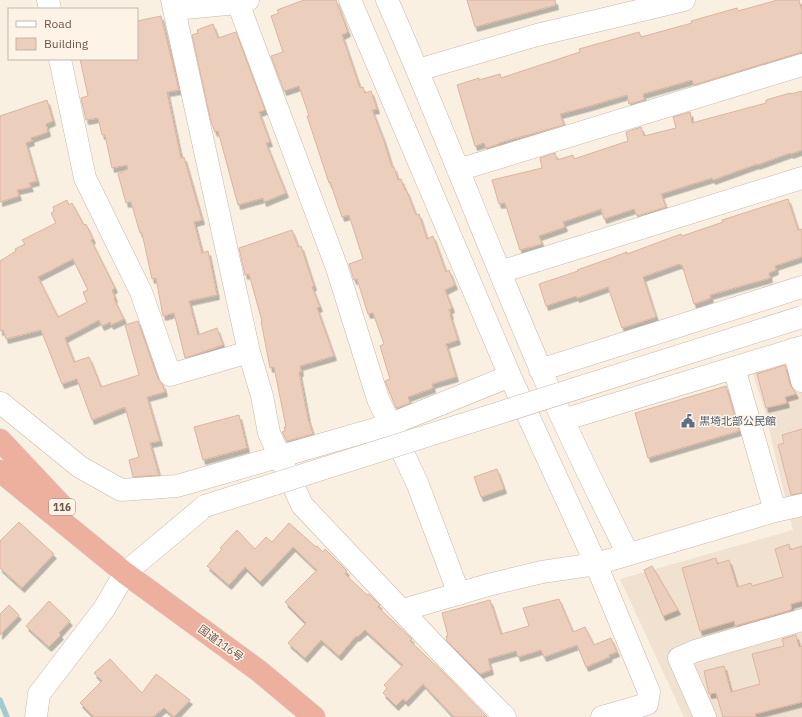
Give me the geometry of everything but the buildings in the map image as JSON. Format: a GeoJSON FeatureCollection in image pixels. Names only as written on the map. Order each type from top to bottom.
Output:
{"type":"FeatureCollection","features":[{"type":"Feature","properties":{"kind":"highway","name":"国道116号"},"geometry":{"type":"LineString","coordinates":[[0,440],[125,573]]}},
{"type":"Feature","properties":{"kind":"highway","name":"国道116号"},"geometry":{"type":"LineString","coordinates":[[0,471],[125,573],[259,671],[314,717]]}},
{"type":"Feature","properties":{"kind":"street"},"geometry":{"type":"LineString","coordinates":[[350,0],[396,105],[510,376],[596,564],[649,692],[647,704],[602,717]]}},
{"type":"Feature","properties":{"kind":"street"},"geometry":{"type":"LineString","coordinates":[[387,0],[418,70],[540,370],[628,554]]}},
{"type":"Feature","properties":{"kind":"street"},"geometry":{"type":"LineString","coordinates":[[418,70],[642,5],[684,0]]}},
{"type":"Feature","properties":{"kind":"street"},"geometry":{"type":"LineString","coordinates":[[459,594],[418,484],[378,399],[338,268],[243,2],[173,5],[249,352],[262,396],[269,432],[302,505],[403,610],[439,650],[505,717]]}},
{"type":"Feature","properties":{"kind":"street"},"geometry":{"type":"LineString","coordinates":[[60,60],[85,178],[141,292],[170,375],[249,352]]}},
{"type":"Feature","properties":{"kind":"street"},"geometry":{"type":"LineString","coordinates":[[458,170],[802,65]]}},
{"type":"Feature","properties":{"kind":"street"},"geometry":{"type":"LineString","coordinates":[[500,272],[802,178]]}},
{"type":"Feature","properties":{"kind":"street"},"geometry":{"type":"LineString","coordinates":[[540,370],[802,287]]}},
{"type":"Feature","properties":{"kind":"street"},"geometry":{"type":"LineString","coordinates":[[36,717],[39,694],[104,609],[125,573],[205,506],[802,317]]}},
{"type":"Feature","properties":{"kind":"street"},"geometry":{"type":"LineString","coordinates":[[563,420],[798,348],[802,380]]}},
{"type":"Feature","properties":{"kind":"street"},"geometry":{"type":"LineString","coordinates":[[734,368],[775,511]]}},
{"type":"Feature","properties":{"kind":"street"},"geometry":{"type":"LineString","coordinates":[[0,402],[80,467],[121,490],[177,486],[389,425],[510,376]]}},
{"type":"Feature","properties":{"kind":"street"},"geometry":{"type":"LineString","coordinates":[[403,610],[488,585],[542,572],[596,564],[775,511],[802,505]]}},
{"type":"Feature","properties":{"kind":"street"},"geometry":{"type":"LineString","coordinates":[[705,717],[679,658],[695,650],[802,620]]}},
{"type":"Feature","properties":{"kind":"shaded area"},"geometry":{"type":"Polygon","coordinates":[[[802,349],[802,717],[684,717],[620,579],[793,530],[764,408],[750,366],[802,349]]]}},
{"type":"Feature","properties":{"kind":"waterway"},"geometry":{"type":"LineString","coordinates":[[0,700],[7,717]]}},
{"type":"Feature","properties":{"kind":"place","name":"黒埼北部公民館"},"geometry":{"type":"Point","coordinates":[688,421]}}]}
